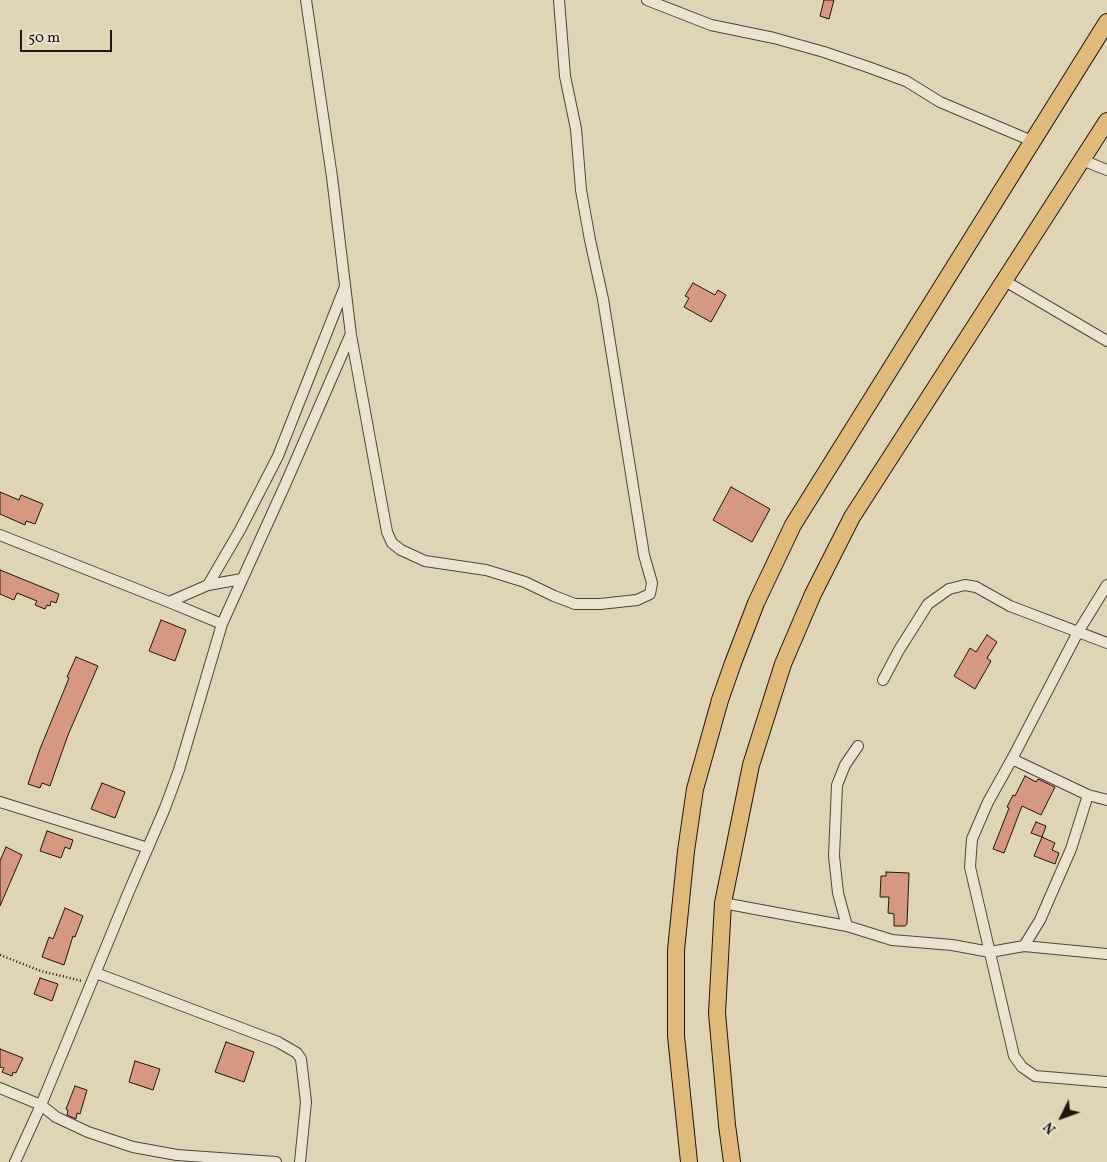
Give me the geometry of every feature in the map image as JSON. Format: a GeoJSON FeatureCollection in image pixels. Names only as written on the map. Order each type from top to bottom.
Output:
{"type":"FeatureCollection","features":[{"type":"Feature","properties":{"kind":"highway"},"geometry":{"type":"LineString","coordinates":[[689,1162],[676,1036],[676,950],[686,851],[695,789],[726,682],[756,603],[793,525],[1107,22]]}},
{"type":"Feature","properties":{"kind":"highway"},"geometry":{"type":"LineString","coordinates":[[732,1162],[716,1013],[723,903],[751,765],[783,664],[813,594],[852,517],[1107,121]]}},
{"type":"Feature","properties":{"kind":"street"},"geometry":{"type":"LineString","coordinates":[[306,0],[332,177],[351,335],[386,532],[392,543],[401,550],[425,561],[486,570],[524,582],[575,604],[600,604],[637,600],[650,594],[652,583],[644,555],[603,299],[581,190],[576,129],[564,76],[559,0]]}},
{"type":"Feature","properties":{"kind":"street"},"geometry":{"type":"LineString","coordinates":[[647,0],[711,25],[774,38],[868,66],[906,81],[940,102],[1032,141]]}},
{"type":"Feature","properties":{"kind":"street"},"geometry":{"type":"LineString","coordinates":[[1082,160],[1107,170]]}},
{"type":"Feature","properties":{"kind":"street"},"geometry":{"type":"LineString","coordinates":[[1005,281],[1107,341]]}},
{"type":"Feature","properties":{"kind":"street"},"geometry":{"type":"LineString","coordinates":[[208,585],[240,530],[289,432],[345,286]]}},
{"type":"Feature","properties":{"kind":"street"},"geometry":{"type":"LineString","coordinates":[[16,1162],[41,1106],[179,770],[222,624],[351,335]]}},
{"type":"Feature","properties":{"kind":"street"},"geometry":{"type":"LineString","coordinates":[[289,432],[302,447]]}},
{"type":"Feature","properties":{"kind":"street"},"geometry":{"type":"LineString","coordinates":[[0,535],[222,624]]}},
{"type":"Feature","properties":{"kind":"street"},"geometry":{"type":"LineString","coordinates":[[169,602],[208,585],[242,579]]}},
{"type":"Feature","properties":{"kind":"street"},"geometry":{"type":"LineString","coordinates":[[883,680],[899,650],[928,604],[949,589],[965,585],[976,588],[1010,606],[1107,643]]}},
{"type":"Feature","properties":{"kind":"street"},"geometry":{"type":"LineString","coordinates":[[1107,585],[1078,632],[988,802],[972,839],[970,867],[1014,1056],[1022,1067],[1035,1076],[1107,1082]]}},
{"type":"Feature","properties":{"kind":"street"},"geometry":{"type":"LineString","coordinates":[[847,926],[838,893],[834,856],[837,785],[845,765],[858,746]]}},
{"type":"Feature","properties":{"kind":"street"},"geometry":{"type":"LineString","coordinates":[[1012,759],[1088,795],[1107,800]]}},
{"type":"Feature","properties":{"kind":"street"},"geometry":{"type":"LineString","coordinates":[[1024,946],[1040,920],[1071,849],[1088,795]]}},
{"type":"Feature","properties":{"kind":"street"},"geometry":{"type":"LineString","coordinates":[[0,802],[148,848]]}},
{"type":"Feature","properties":{"kind":"street"},"geometry":{"type":"LineString","coordinates":[[723,903],[847,926],[892,940],[952,945],[990,952],[1024,946],[1107,954]]}},
{"type":"Feature","properties":{"kind":"street"},"geometry":{"type":"LineString","coordinates":[[94,978],[278,1042],[297,1053],[301,1059],[306,1102],[300,1162]]}},
{"type":"Feature","properties":{"kind":"street"},"geometry":{"type":"LineString","coordinates":[[0,1088],[41,1106],[56,1117],[88,1132],[133,1147],[176,1155],[276,1162]]}},
{"type":"Feature","properties":{"kind":"path"},"geometry":{"type":"LineString","coordinates":[[0,955],[42,971],[94,978]]}},
{"type":"Feature","properties":{"kind":"building"},"geometry":{"type":"Polygon","coordinates":[[[824,0],[834,0],[829,19],[820,16],[824,0]]]}},
{"type":"Feature","properties":{"kind":"building"},"geometry":{"type":"Polygon","coordinates":[[[693,283],[715,295],[718,290],[726,295],[711,322],[684,307],[689,298],[685,296],[693,283]]]}},
{"type":"Feature","properties":{"kind":"building"},"geometry":{"type":"Polygon","coordinates":[[[731,487],[770,509],[752,542],[713,520],[731,487]]]}},
{"type":"Feature","properties":{"kind":"building"},"geometry":{"type":"Polygon","coordinates":[[[0,492],[19,500],[21,495],[43,504],[35,524],[26,521],[25,525],[0,514],[0,492]]]}},
{"type":"Feature","properties":{"kind":"building"},"geometry":{"type":"Polygon","coordinates":[[[0,570],[59,594],[56,603],[51,601],[50,606],[47,605],[45,609],[35,605],[37,601],[17,593],[14,600],[0,594],[0,570]]]}},
{"type":"Feature","properties":{"kind":"building"},"geometry":{"type":"Polygon","coordinates":[[[161,620],[186,630],[175,661],[149,651],[161,620]]]}},
{"type":"Feature","properties":{"kind":"building"},"geometry":{"type":"Polygon","coordinates":[[[987,635],[997,642],[987,658],[991,661],[975,689],[954,676],[970,648],[976,652],[987,635]]]}},
{"type":"Feature","properties":{"kind":"building"},"geometry":{"type":"Polygon","coordinates":[[[76,657],[98,666],[68,735],[50,786],[42,783],[40,788],[28,784],[76,657]]]}},
{"type":"Feature","properties":{"kind":"building"},"geometry":{"type":"Polygon","coordinates":[[[1025,776],[1036,782],[1038,779],[1055,787],[1041,815],[1022,806],[1004,853],[993,849],[1009,808],[1007,807],[1025,776]]]}},
{"type":"Feature","properties":{"kind":"building"},"geometry":{"type":"Polygon","coordinates":[[[102,783],[125,792],[115,818],[91,809],[102,783]]]}},
{"type":"Feature","properties":{"kind":"building"},"geometry":{"type":"Polygon","coordinates":[[[1036,822],[1046,826],[1042,837],[1031,833],[1036,822]]]}},
{"type":"Feature","properties":{"kind":"building"},"geometry":{"type":"Polygon","coordinates":[[[47,831],[73,840],[70,849],[65,847],[61,858],[40,851],[47,831]]]}},
{"type":"Feature","properties":{"kind":"building"},"geometry":{"type":"Polygon","coordinates":[[[1042,837],[1055,843],[1052,850],[1059,853],[1055,864],[1034,856],[1042,837]]]}},
{"type":"Feature","properties":{"kind":"building"},"geometry":{"type":"Polygon","coordinates":[[[6,847],[22,855],[0,906],[0,861],[6,847]]]}},
{"type":"Feature","properties":{"kind":"building"},"geometry":{"type":"Polygon","coordinates":[[[886,872],[909,873],[907,924],[905,926],[894,926],[894,914],[888,913],[889,897],[880,897],[881,876],[886,876],[886,872]]]}},
{"type":"Feature","properties":{"kind":"building"},"geometry":{"type":"Polygon","coordinates":[[[65,908],[83,916],[75,937],[73,936],[64,965],[42,957],[49,937],[53,939],[65,908]]]}},
{"type":"Feature","properties":{"kind":"building"},"geometry":{"type":"Polygon","coordinates":[[[40,978],[58,984],[52,1001],[34,994],[40,978]]]}},
{"type":"Feature","properties":{"kind":"building"},"geometry":{"type":"Polygon","coordinates":[[[226,1042],[254,1052],[244,1082],[215,1072],[226,1042]]]}},
{"type":"Feature","properties":{"kind":"building"},"geometry":{"type":"Polygon","coordinates":[[[0,1049],[23,1058],[16,1073],[13,1072],[12,1076],[2,1072],[4,1068],[0,1067],[0,1049]]]}},
{"type":"Feature","properties":{"kind":"building"},"geometry":{"type":"Polygon","coordinates":[[[135,1061],[160,1069],[153,1090],[129,1082],[135,1061]]]}},
{"type":"Feature","properties":{"kind":"building"},"geometry":{"type":"Polygon","coordinates":[[[75,1086],[87,1090],[80,1114],[77,1113],[76,1119],[67,1115],[68,1110],[66,1109],[75,1086]]]}}]}
